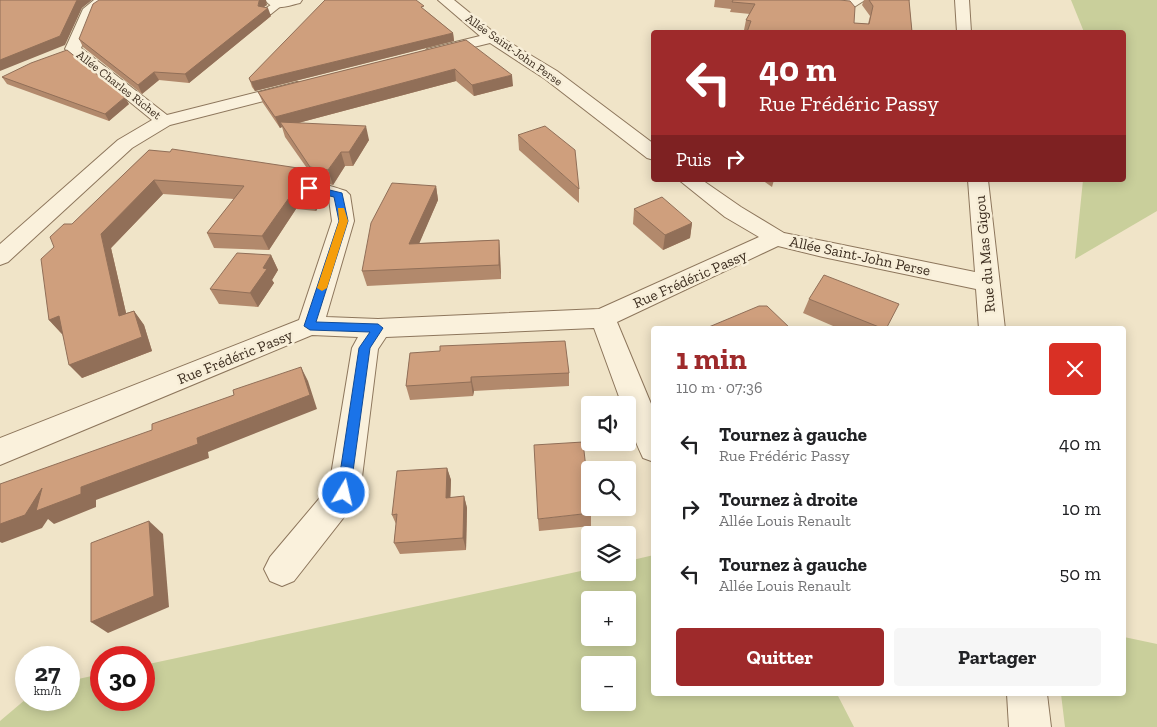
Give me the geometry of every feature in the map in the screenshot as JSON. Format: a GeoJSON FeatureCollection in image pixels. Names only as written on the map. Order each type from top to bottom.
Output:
{"type":"FeatureCollection","features":[{"type":"Feature","properties":{"kind":"street","name":"Allée Charles Richet"},"geometry":{"type":"LineString","coordinates":[[55,55],[73,48],[90,9],[103,0]]}},
{"type":"Feature","properties":{"kind":"street"},"geometry":{"type":"LineString","coordinates":[[272,5],[296,0]]}},
{"type":"Feature","properties":{"kind":"street","name":"Allée Saint-John Perse"},"geometry":{"type":"LineString","coordinates":[[445,0],[492,38],[551,75],[651,152]]}},
{"type":"Feature","properties":{"kind":"street"},"geometry":{"type":"LineString","coordinates":[[792,0],[855,2],[862,16]]}},
{"type":"Feature","properties":{"kind":"street"},"geometry":{"type":"LineString","coordinates":[[962,0],[964,30]]}},
{"type":"Feature","properties":{"kind":"street"},"geometry":{"type":"LineString","coordinates":[[420,56],[492,38]]}},
{"type":"Feature","properties":{"kind":"street","name":"Allée Charles Richet"},"geometry":{"type":"LineString","coordinates":[[73,48],[164,121]]}},
{"type":"Feature","properties":{"kind":"street"},"geometry":{"type":"LineString","coordinates":[[0,257],[125,144],[164,121],[316,82]]}},
{"type":"Feature","properties":{"kind":"street"},"geometry":{"type":"LineString","coordinates":[[695,185],[717,182]]}},
{"type":"Feature","properties":{"kind":"street","name":"Rue du Mas Gigou"},"geometry":{"type":"LineString","coordinates":[[978,182],[992,326]]}},
{"type":"Feature","properties":{"kind":"street","name":"Allée Saint-John Perse"},"geometry":{"type":"LineString","coordinates":[[695,185],[776,238],[822,250],[988,283]]}},
{"type":"Feature","properties":{"kind":"street"},"geometry":{"type":"LineString","coordinates":[[309,188],[338,195],[343,221],[310,326]]}},
{"type":"Feature","properties":{"kind":"street","name":"Rue Frédéric Passy"},"geometry":{"type":"LineString","coordinates":[[0,452],[310,326],[378,328],[602,318],[776,238]]}},
{"type":"Feature","properties":{"kind":"street"},"geometry":{"type":"LineString","coordinates":[[602,318],[651,441]]}},
{"type":"Feature","properties":{"kind":"street"},"geometry":{"type":"LineString","coordinates":[[282,569],[344,493],[365,348],[378,328]]}},
{"type":"Feature","properties":{"kind":"street"},"geometry":{"type":"LineString","coordinates":[[1027,696],[1030,727]]}},
{"type":"Feature","properties":{"kind":"green space"},"geometry":{"type":"Polygon","coordinates":[[[1071,0],[1157,0],[1157,211],[1075,259],[1083,182],[1126,182],[1126,30],[1083,30],[1071,0]]]}},
{"type":"Feature","properties":{"kind":"green space"},"geometry":{"type":"Polygon","coordinates":[[[651,556],[651,696],[838,696],[854,727],[0,727],[0,721],[15,708],[15,711],[80,711],[80,679],[90,676],[90,711],[155,711],[155,663],[581,571],[581,581],[636,581],[636,559],[651,556]]]}},
{"type":"Feature","properties":{"kind":"green space"},"geometry":{"type":"Polygon","coordinates":[[[1126,637],[1157,644],[1157,727],[1065,727],[1061,696],[1126,696],[1126,637]]]}},
{"type":"Feature","properties":{"kind":"building"},"geometry":{"type":"Polygon","coordinates":[[[0,0],[77,0],[60,36],[0,60],[0,0]]]}},
{"type":"Feature","properties":{"kind":"building"},"geometry":{"type":"Polygon","coordinates":[[[99,0],[260,0],[258,6],[268,8],[185,74],[154,72],[138,85],[79,39],[93,4],[99,0]]]}},
{"type":"Feature","properties":{"kind":"building"},"geometry":{"type":"Polygon","coordinates":[[[325,0],[416,0],[424,6],[421,7],[453,33],[251,82],[249,78],[325,0]]]}},
{"type":"Feature","properties":{"kind":"building"},"geometry":{"type":"Polygon","coordinates":[[[733,0],[850,1],[855,7],[854,23],[869,24],[873,6],[869,0],[909,0],[912,30],[748,30],[751,21],[746,20],[755,4],[732,2],[733,0]]]}},
{"type":"Feature","properties":{"kind":"building"},"geometry":{"type":"Polygon","coordinates":[[[466,40],[512,75],[472,85],[455,69],[275,117],[258,92],[466,40]]]}},
{"type":"Feature","properties":{"kind":"building"},"geometry":{"type":"Polygon","coordinates":[[[67,50],[125,97],[105,114],[2,77],[31,63],[67,50]]]}},
{"type":"Feature","properties":{"kind":"building"},"geometry":{"type":"Polygon","coordinates":[[[280,122],[366,126],[349,152],[341,152],[328,170],[310,167],[280,122]]]}},
{"type":"Feature","properties":{"kind":"building"},"geometry":{"type":"Polygon","coordinates":[[[545,126],[575,150],[579,189],[518,135],[545,126]]]}},
{"type":"Feature","properties":{"kind":"building"},"geometry":{"type":"Polygon","coordinates":[[[172,149],[298,168],[292,174],[295,179],[320,186],[319,191],[315,191],[311,197],[291,195],[262,236],[207,233],[244,186],[154,180],[101,234],[119,316],[134,311],[142,337],[69,365],[59,316],[49,320],[41,259],[54,247],[50,237],[64,224],[72,224],[149,150],[170,152],[172,149]]]}},
{"type":"Feature","properties":{"kind":"building"},"geometry":{"type":"Polygon","coordinates":[[[392,183],[436,186],[409,244],[499,240],[499,265],[362,271],[371,223],[392,183]]]}},
{"type":"Feature","properties":{"kind":"building"},"geometry":{"type":"Polygon","coordinates":[[[662,197],[692,223],[665,235],[634,209],[662,197]]]}},
{"type":"Feature","properties":{"kind":"building"},"geometry":{"type":"Polygon","coordinates":[[[237,253],[271,255],[263,268],[267,269],[250,293],[210,289],[237,253]]]}},
{"type":"Feature","properties":{"kind":"building"},"geometry":{"type":"Polygon","coordinates":[[[824,275],[899,304],[888,326],[876,326],[809,299],[824,275]]]}},
{"type":"Feature","properties":{"kind":"building"},"geometry":{"type":"Polygon","coordinates":[[[759,306],[767,306],[788,326],[711,326],[759,306]]]}},
{"type":"Feature","properties":{"kind":"building"},"geometry":{"type":"Polygon","coordinates":[[[565,341],[569,373],[471,377],[471,382],[406,386],[410,353],[440,351],[440,346],[565,341]]]}},
{"type":"Feature","properties":{"kind":"building"},"geometry":{"type":"Polygon","coordinates":[[[301,367],[310,395],[197,438],[198,444],[81,487],[81,494],[36,511],[42,488],[25,515],[0,524],[0,484],[152,430],[152,424],[234,395],[233,390],[301,367]]]}},
{"type":"Feature","properties":{"kind":"building"},"geometry":{"type":"Polygon","coordinates":[[[581,442],[581,451],[584,451],[585,461],[581,461],[581,514],[538,519],[534,445],[581,442]]]}},
{"type":"Feature","properties":{"kind":"building"},"geometry":{"type":"Polygon","coordinates":[[[447,468],[446,498],[464,496],[463,538],[394,543],[397,514],[392,515],[397,471],[447,468]]]}},
{"type":"Feature","properties":{"kind":"building"},"geometry":{"type":"Polygon","coordinates":[[[149,521],[154,596],[91,622],[91,543],[149,521]]]}},
{"type":"Feature","properties":{"kind":"slow traffic"},"geometry":{"type":"LineString","coordinates":[[322,288],[343,221],[341,210]]}},
{"type":"Feature","properties":{"kind":"route"},"geometry":{"type":"LineString","coordinates":[[309,188],[338,195],[343,221],[310,326],[378,328],[365,348],[344,493]]}}]}
